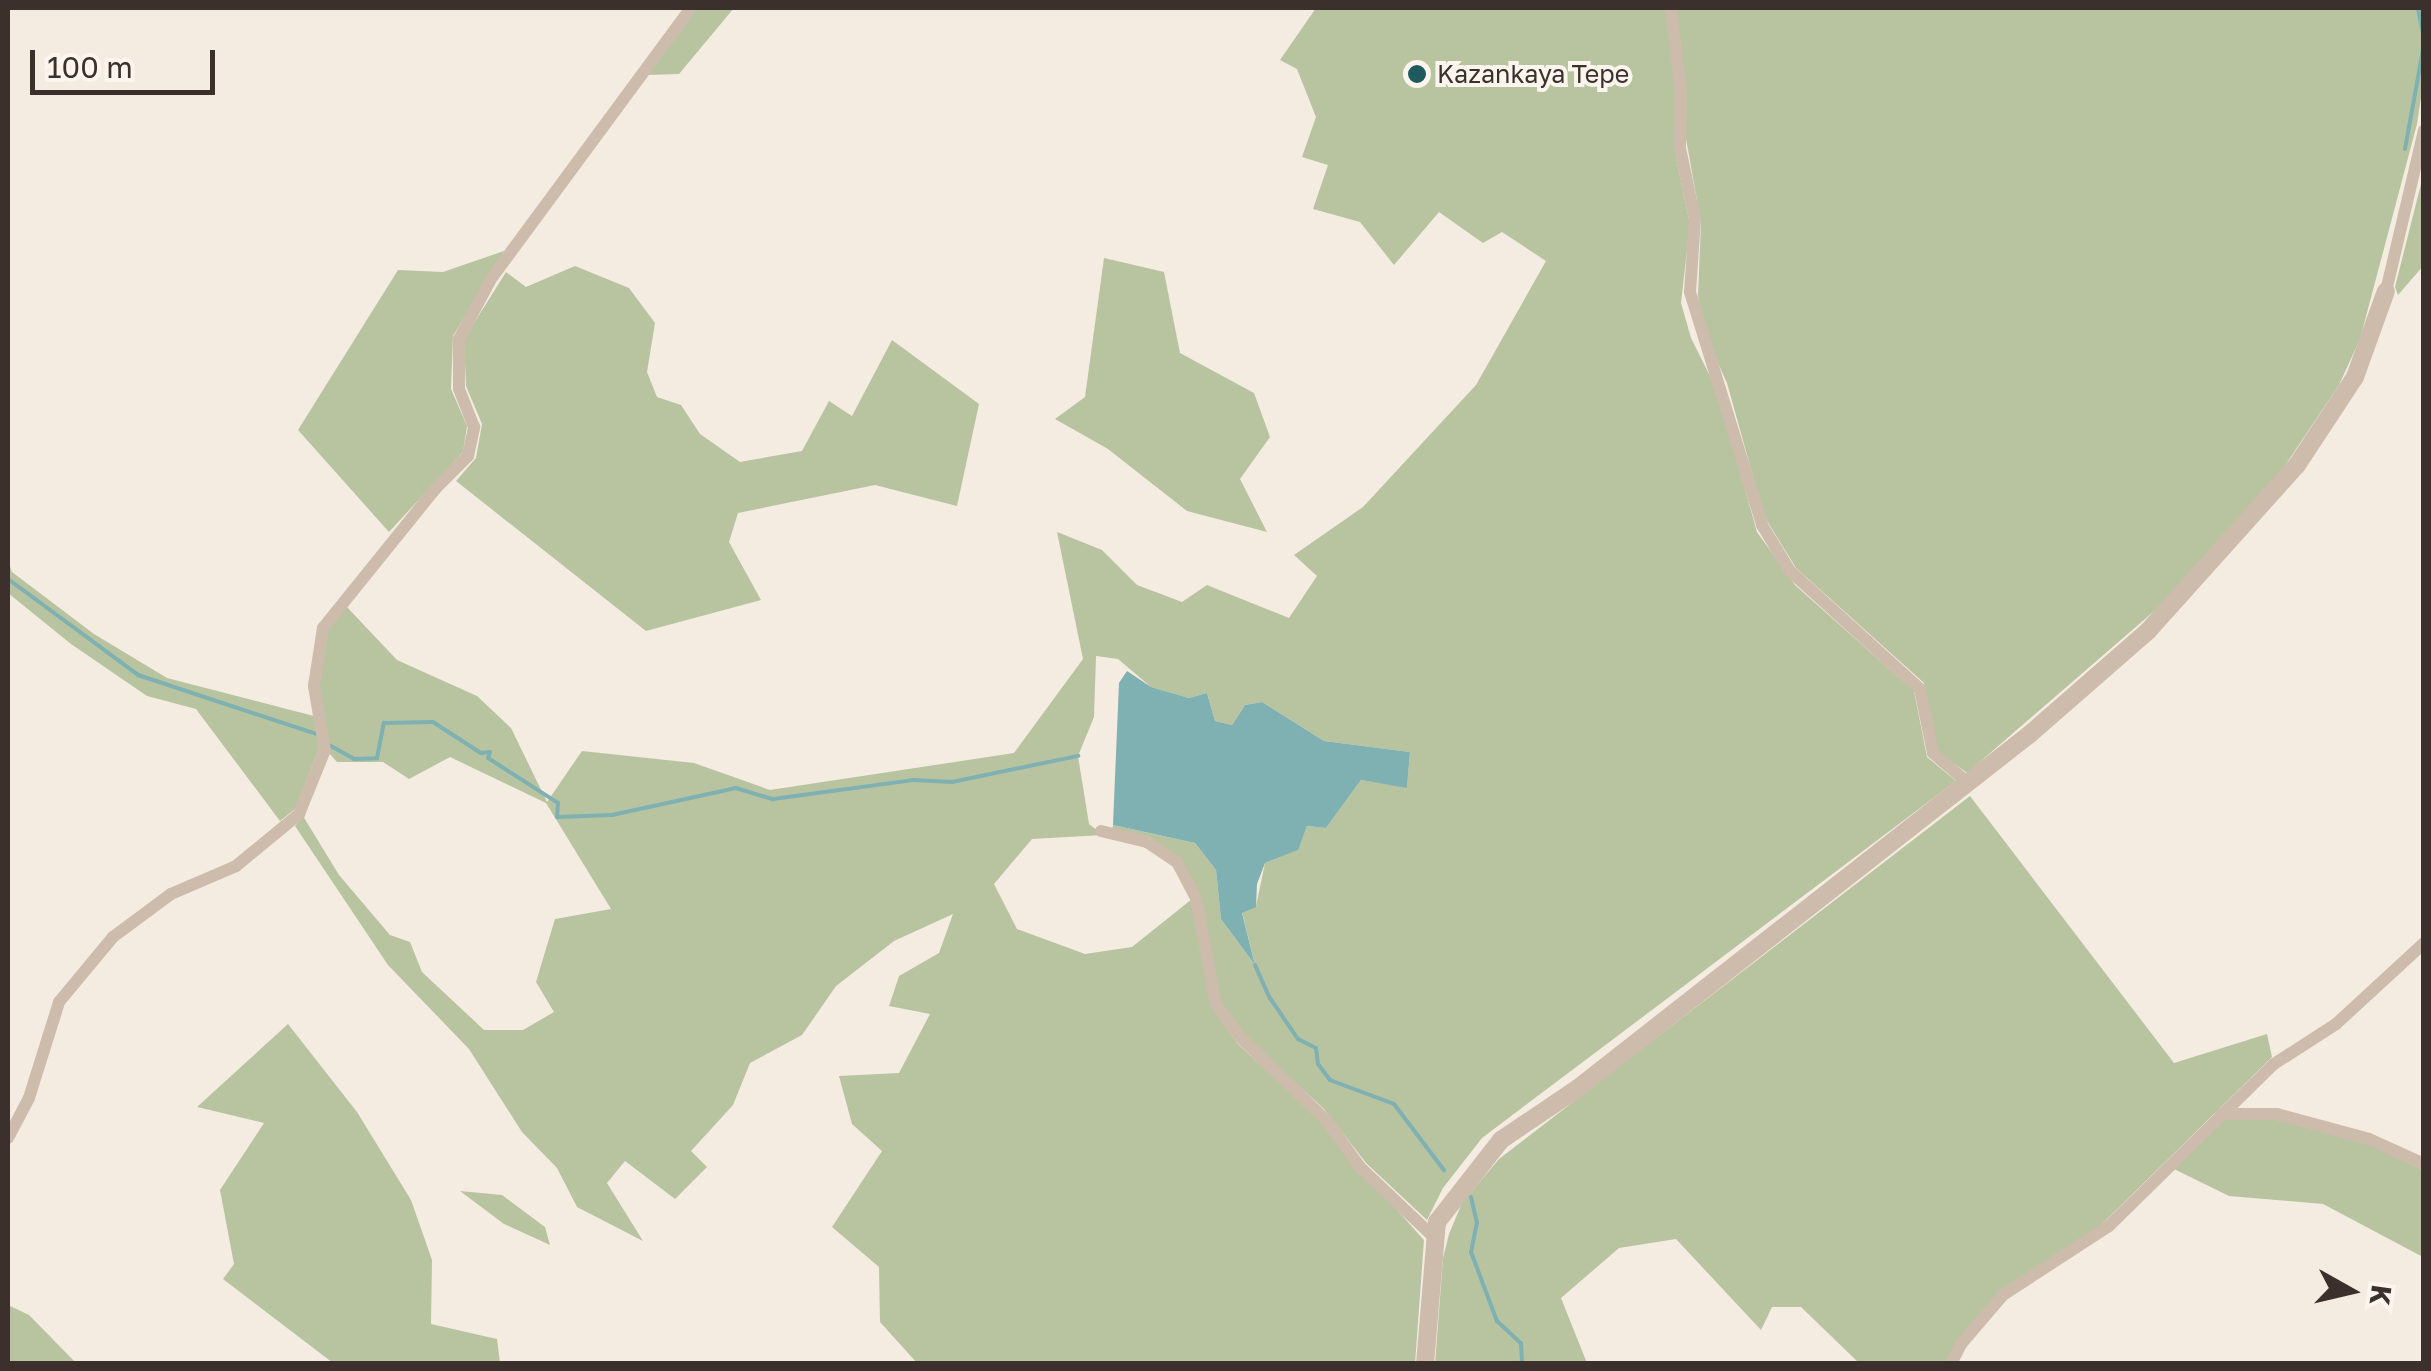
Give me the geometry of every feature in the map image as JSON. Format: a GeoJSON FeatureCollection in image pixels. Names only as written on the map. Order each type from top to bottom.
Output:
{"type":"FeatureCollection","features":[{"type":"Feature","properties":{"kind":"street"},"geometry":{"type":"LineString","coordinates":[[8,1138],[28,1098],[59,1002],[113,937],[172,894],[236,866],[298,814],[324,750],[314,686],[323,628],[435,489],[468,456],[474,427],[460,389],[459,339],[491,279],[691,8]]}},
{"type":"Feature","properties":{"kind":"street"},"geometry":{"type":"LineString","coordinates":[[1671,8],[1681,94],[1680,148],[1695,220],[1690,292],[1762,525],[1790,572],[1920,689],[1932,753],[1968,783]]}},
{"type":"Feature","properties":{"kind":"street"},"geometry":{"type":"LineString","coordinates":[[1425,1364],[1437,1222],[1501,1140],[1578,1088],[1968,783],[2148,630],[2298,465],[2355,377],[2386,291],[2424,130]]}},
{"type":"Feature","properties":{"kind":"street"},"geometry":{"type":"LineString","coordinates":[[1101,830],[1146,842],[1177,862],[1196,898],[1216,1004],[1240,1038],[1326,1120],[1360,1167],[1436,1240]]}},
{"type":"Feature","properties":{"kind":"street"},"geometry":{"type":"LineString","coordinates":[[1951,1364],[1960,1344],[2003,1295],[2108,1226],[2274,1064],[2336,1024],[2424,944]]}},
{"type":"Feature","properties":{"kind":"street"},"geometry":{"type":"LineString","coordinates":[[2221,1114],[2276,1114],[2369,1139],[2424,1164]]}},
{"type":"Feature","properties":{"kind":"green space"},"geometry":{"type":"Polygon","coordinates":[[[697,8],[734,8],[679,74],[645,75],[697,8]]]}},
{"type":"Feature","properties":{"kind":"green space"},"geometry":{"type":"Polygon","coordinates":[[[1316,8],[1667,8],[1677,93],[1676,157],[1690,224],[1681,303],[1691,338],[1717,390],[1757,532],[1795,585],[1914,691],[1927,757],[1956,781],[1482,1138],[1443,1188],[1427,1220],[1366,1163],[1324,1109],[1243,1035],[1219,1002],[1200,895],[1179,860],[1148,839],[1112,831],[1113,825],[1195,843],[1216,870],[1221,919],[1255,965],[1242,912],[1256,906],[1265,863],[1297,850],[1307,826],[1326,828],[1361,780],[1407,787],[1410,752],[1324,741],[1262,702],[1245,705],[1232,725],[1215,721],[1207,693],[1189,698],[1151,687],[1118,659],[1096,656],[1094,717],[1078,756],[1089,824],[1103,835],[1032,839],[994,884],[1017,929],[1085,954],[1132,947],[1192,899],[1211,1005],[1237,1043],[1324,1124],[1357,1172],[1381,1192],[1424,1240],[1415,1364],[917,1363],[880,1322],[879,1267],[832,1227],[882,1151],[852,1124],[839,1076],[899,1073],[930,1014],[889,1006],[899,976],[939,953],[953,914],[894,941],[836,986],[802,1035],[750,1063],[733,1105],[691,1151],[707,1167],[675,1199],[625,1161],[607,1183],[643,1241],[577,1207],[557,1168],[522,1132],[469,1049],[388,965],[295,826],[303,816],[339,875],[390,935],[410,942],[422,972],[484,1030],[523,1030],[554,1012],[536,982],[555,919],[611,909],[546,803],[450,757],[409,779],[383,762],[337,762],[328,752],[319,685],[327,629],[346,606],[397,660],[477,696],[511,728],[547,802],[582,751],[694,763],[770,790],[1014,753],[1083,659],[1057,532],[1102,550],[1137,585],[1182,602],[1207,585],[1289,618],[1317,576],[1294,555],[1363,507],[1476,385],[1546,261],[1502,232],[1483,243],[1439,212],[1394,265],[1360,222],[1313,209],[1328,165],[1302,157],[1316,117],[1297,69],[1280,60],[1316,8]]]}},
{"type":"Feature","properties":{"kind":"green space"},"geometry":{"type":"Polygon","coordinates":[[[1676,8],[2423,8],[2424,77],[2417,124],[2360,339],[2339,385],[2280,473],[2167,600],[1967,773],[1937,751],[1924,683],[1796,568],[1764,516],[1727,383],[1702,328],[1698,295],[1701,223],[1685,133],[1676,8]]]}},
{"type":"Feature","properties":{"kind":"green space"},"geometry":{"type":"Polygon","coordinates":[[[2423,176],[2423,266],[2398,295],[2395,287],[2423,176]]]}},
{"type":"Feature","properties":{"kind":"green space"},"geometry":{"type":"Polygon","coordinates":[[[504,251],[453,336],[451,389],[467,426],[463,452],[389,532],[298,430],[398,270],[443,272],[504,251]]]}},
{"type":"Feature","properties":{"kind":"green space"},"geometry":{"type":"Polygon","coordinates":[[[1104,258],[1164,272],[1180,353],[1254,393],[1270,437],[1240,479],[1267,532],[1187,511],[1108,449],[1055,419],[1085,397],[1104,258]]]}},
{"type":"Feature","properties":{"kind":"green space"},"geometry":{"type":"Polygon","coordinates":[[[575,266],[629,288],[655,323],[647,372],[657,397],[681,405],[700,434],[740,462],[802,451],[829,401],[852,416],[892,340],[979,404],[957,506],[875,485],[738,513],[729,542],[761,600],[646,631],[456,481],[476,458],[482,424],[466,386],[464,339],[506,272],[526,287],[575,266]]]}},
{"type":"Feature","properties":{"kind":"green space"},"geometry":{"type":"Polygon","coordinates":[[[8,561],[12,572],[94,634],[167,678],[314,716],[319,749],[295,809],[280,821],[196,709],[147,696],[71,644],[8,593],[8,561]]]}},
{"type":"Feature","properties":{"kind":"green space"},"geometry":{"type":"Polygon","coordinates":[[[1970,796],[2174,1063],[2267,1034],[2272,1057],[2100,1226],[2020,1278],[1947,1363],[1859,1363],[1801,1307],[1772,1307],[1761,1330],[1676,1239],[1619,1248],[1561,1298],[1587,1363],[1435,1364],[1443,1258],[1449,1234],[1462,1203],[1499,1159],[1970,796]]]}},
{"type":"Feature","properties":{"kind":"green space"},"geometry":{"type":"Polygon","coordinates":[[[288,1024],[357,1112],[411,1200],[432,1260],[431,1324],[497,1339],[500,1363],[333,1363],[223,1279],[234,1264],[220,1190],[264,1123],[197,1107],[288,1024]]]}},
{"type":"Feature","properties":{"kind":"green space"},"geometry":{"type":"Polygon","coordinates":[[[2274,1119],[2366,1143],[2423,1170],[2423,1257],[2323,1204],[2229,1196],[2172,1168],[2223,1120],[2274,1119]]]}},
{"type":"Feature","properties":{"kind":"green space"},"geometry":{"type":"Polygon","coordinates":[[[460,1191],[502,1195],[545,1227],[550,1245],[504,1224],[460,1191]]]}},
{"type":"Feature","properties":{"kind":"green space"},"geometry":{"type":"Polygon","coordinates":[[[8,1305],[29,1315],[76,1363],[8,1363],[8,1305]]]}},
{"type":"Feature","properties":{"kind":"water"},"geometry":{"type":"Polygon","coordinates":[[[1127,671],[1151,687],[1189,698],[1207,693],[1215,721],[1232,725],[1245,705],[1262,702],[1324,741],[1410,752],[1407,788],[1361,780],[1326,828],[1307,826],[1298,850],[1265,863],[1257,884],[1256,907],[1242,913],[1255,965],[1221,919],[1216,870],[1195,843],[1113,825],[1119,683],[1127,671]]]}},
{"type":"Feature","properties":{"kind":"waterway"},"geometry":{"type":"LineString","coordinates":[[2418,8],[2424,38]]}},
{"type":"Feature","properties":{"kind":"waterway"},"geometry":{"type":"LineString","coordinates":[[2405,149],[2424,44]]}},
{"type":"Feature","properties":{"kind":"waterway"},"geometry":{"type":"LineString","coordinates":[[8,579],[138,675],[319,735]]}},
{"type":"Feature","properties":{"kind":"waterway"},"geometry":{"type":"LineString","coordinates":[[329,745],[354,759],[377,758],[384,723],[433,722],[481,753],[490,752],[488,758],[558,803],[557,817],[612,815],[736,788],[773,799],[913,780],[952,782],[1078,756]]}},
{"type":"Feature","properties":{"kind":"waterway"},"geometry":{"type":"LineString","coordinates":[[1255,965],[1270,998],[1298,1039],[1316,1048],[1318,1064],[1330,1080],[1394,1104],[1444,1170]]}},
{"type":"Feature","properties":{"kind":"waterway"},"geometry":{"type":"LineString","coordinates":[[1471,1197],[1477,1222],[1471,1252],[1497,1321],[1521,1343],[1522,1364]]}},
{"type":"Feature","properties":{"kind":"place","name":"Kazankaya Tepe"},"geometry":{"type":"Point","coordinates":[1417,74]}}]}
